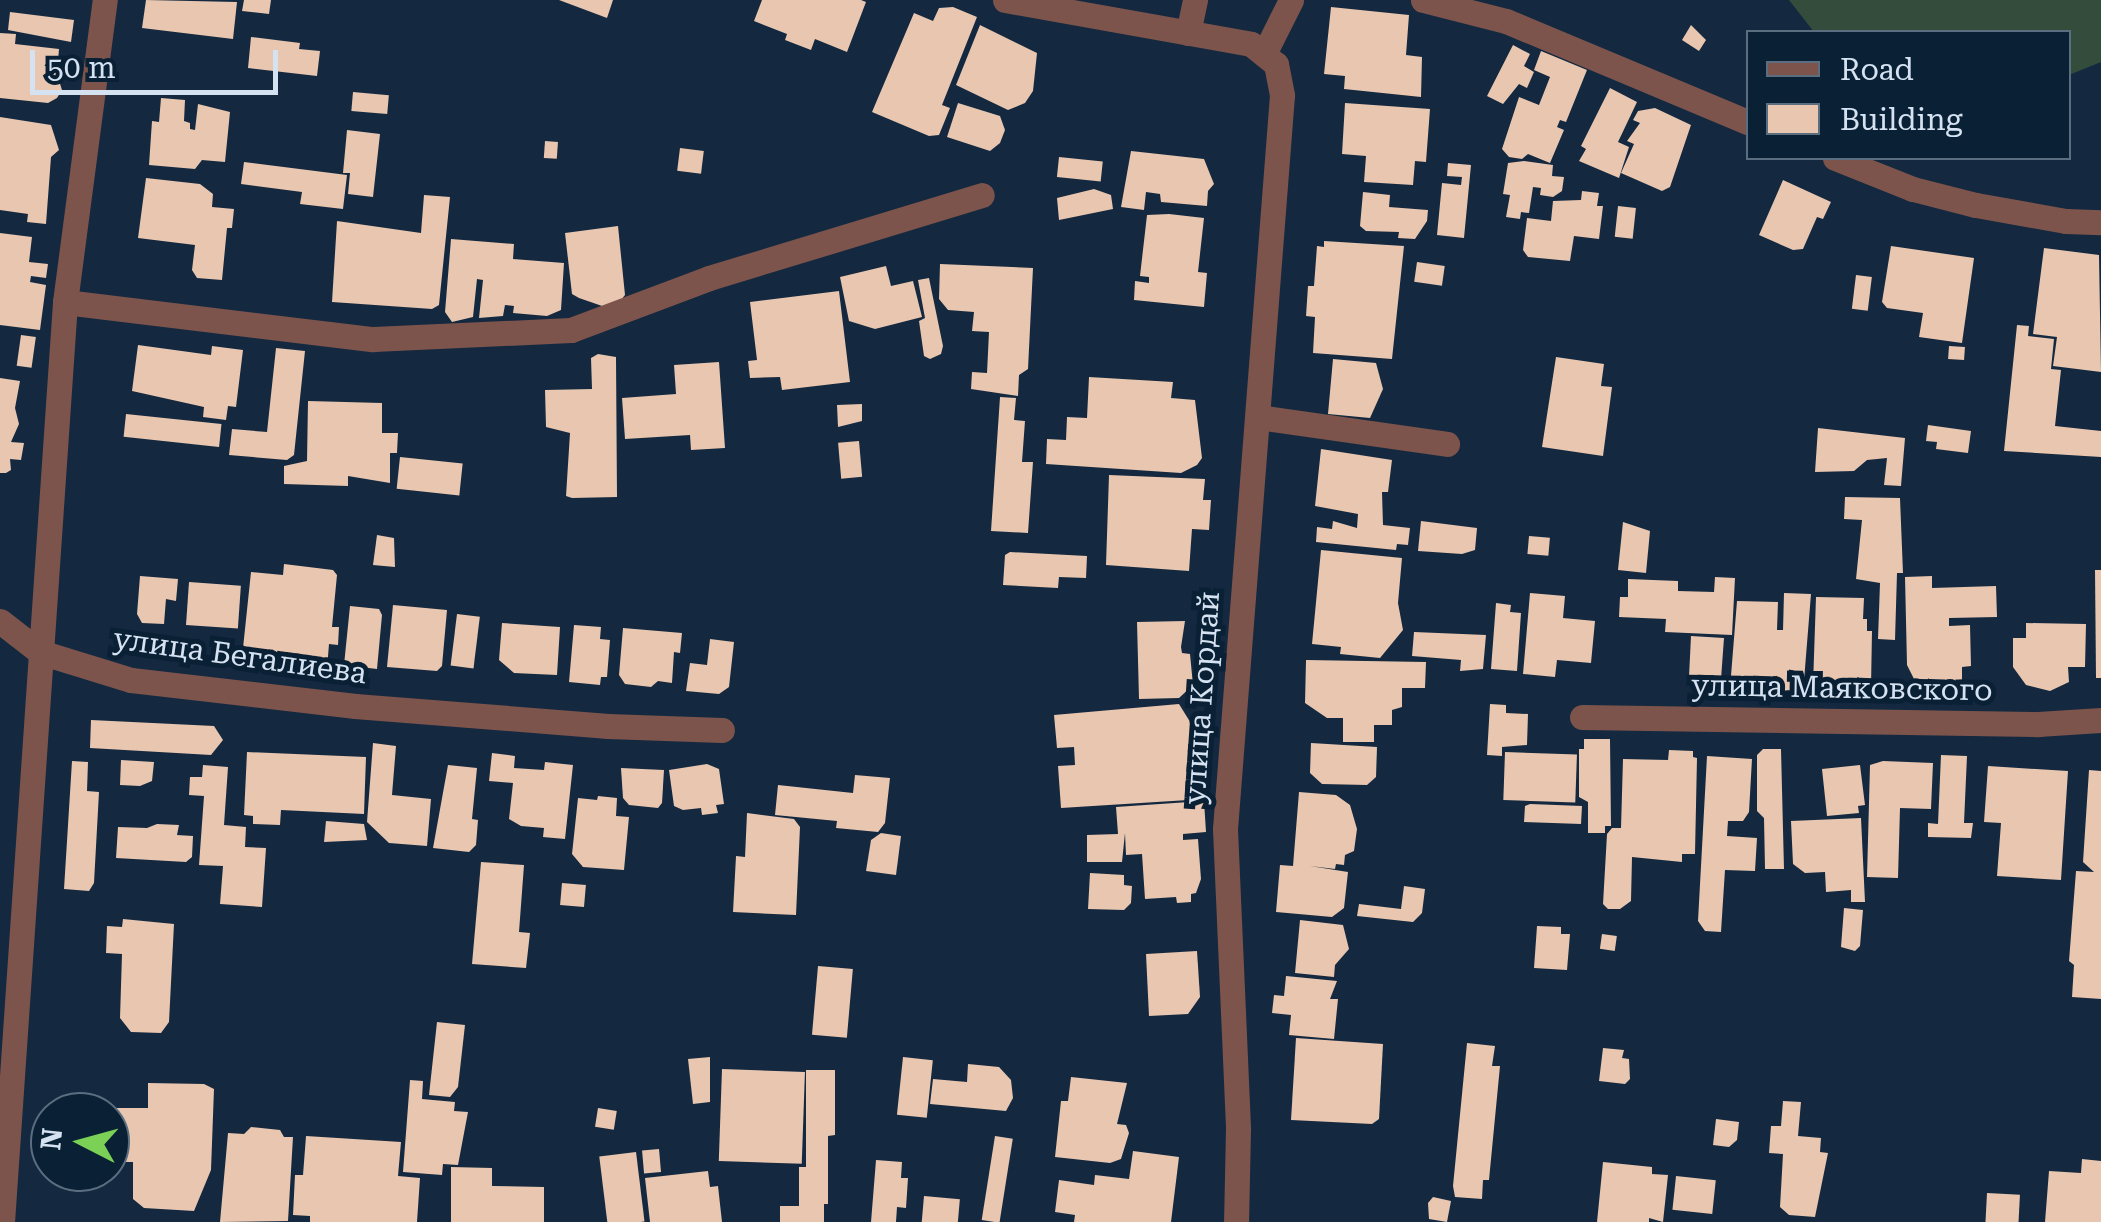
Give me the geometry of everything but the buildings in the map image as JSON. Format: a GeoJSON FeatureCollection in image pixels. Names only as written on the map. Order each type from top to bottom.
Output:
{"type":"FeatureCollection","features":[{"type":"Feature","properties":{"kind":"street"},"geometry":{"type":"LineString","coordinates":[[2,1222],[65,302],[105,0]]}},
{"type":"Feature","properties":{"kind":"street"},"geometry":{"type":"LineString","coordinates":[[1005,0],[1251,44],[1271,58],[1291,0]]}},
{"type":"Feature","properties":{"kind":"street"},"geometry":{"type":"LineString","coordinates":[[1188,33],[1195,0]]}},
{"type":"Feature","properties":{"kind":"street"},"geometry":{"type":"LineString","coordinates":[[1424,0],[1506,21],[1746,121]]}},
{"type":"Feature","properties":{"kind":"street","name":"улица Кордай"},"geometry":{"type":"LineString","coordinates":[[1236,1222],[1238,1130],[1225,830],[1278,181],[1282,95],[1271,58]]}},
{"type":"Feature","properties":{"kind":"street"},"geometry":{"type":"LineString","coordinates":[[1839,160],[1913,190],[1976,205],[2066,221],[2101,222]]}},
{"type":"Feature","properties":{"kind":"street"},"geometry":{"type":"LineString","coordinates":[[65,302],[373,339],[571,330],[709,278],[982,195]]}},
{"type":"Feature","properties":{"kind":"street"},"geometry":{"type":"LineString","coordinates":[[1258,417],[1447,444]]}},
{"type":"Feature","properties":{"kind":"street"},"geometry":{"type":"LineString","coordinates":[[0,621],[40,652]]}},
{"type":"Feature","properties":{"kind":"street","name":"улица Бегалиева"},"geometry":{"type":"LineString","coordinates":[[40,652],[130,680],[355,706],[608,726],[722,730]]}},
{"type":"Feature","properties":{"kind":"street","name":"улица Маяковского"},"geometry":{"type":"LineString","coordinates":[[1582,716],[2038,724],[2101,720]]}},
{"type":"Feature","properties":{"kind":"green space"},"geometry":{"type":"Polygon","coordinates":[[[1789,0],[2101,0],[2101,62],[2071,74],[2071,30],[1812,30],[1789,0]]]}}]}
